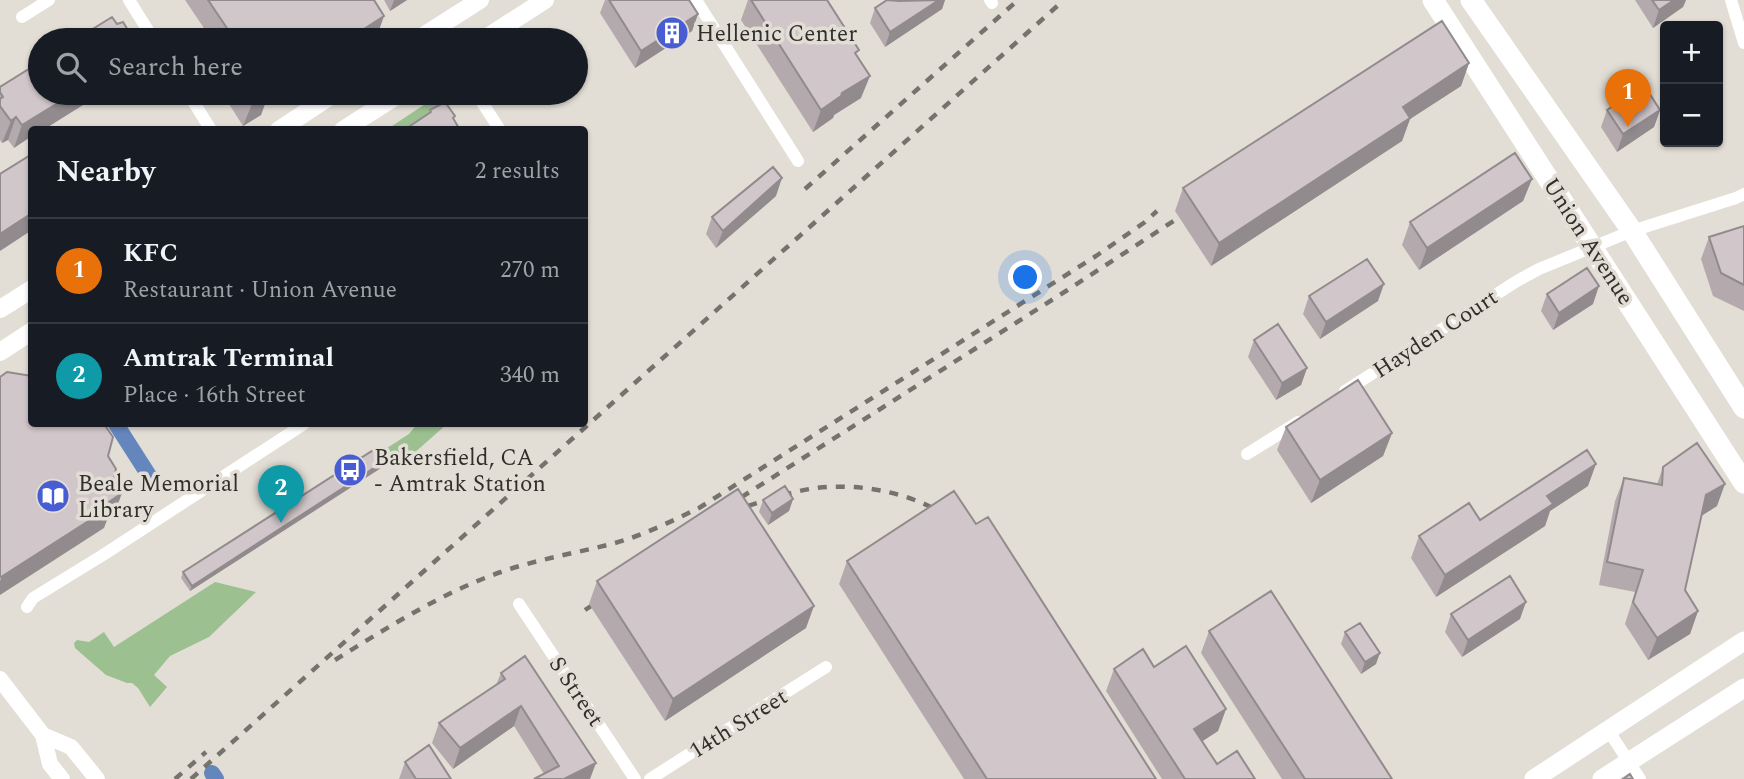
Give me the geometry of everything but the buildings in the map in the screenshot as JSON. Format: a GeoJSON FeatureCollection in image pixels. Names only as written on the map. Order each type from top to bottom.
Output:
{"type":"FeatureCollection","features":[{"type":"Feature","properties":{"kind":"highway","name":"Union Avenue"},"geometry":{"type":"LineString","coordinates":[[1433,0],[1744,483]]}},
{"type":"Feature","properties":{"kind":"highway","name":"Union Avenue"},"geometry":{"type":"LineString","coordinates":[[1471,0],[1632,231],[1744,408]]}},
{"type":"Feature","properties":{"kind":"main road"},"geometry":{"type":"LineString","coordinates":[[436,28],[480,0]]}},
{"type":"Feature","properties":{"kind":"main road"},"geometry":{"type":"LineString","coordinates":[[502,28],[545,0]]}},
{"type":"Feature","properties":{"kind":"main road"},"geometry":{"type":"LineString","coordinates":[[285,126],[317,105]]}},
{"type":"Feature","properties":{"kind":"main road"},"geometry":{"type":"LineString","coordinates":[[350,126],[383,105]]}},
{"type":"Feature","properties":{"kind":"main road"},"geometry":{"type":"LineString","coordinates":[[0,309],[28,292]]}},
{"type":"Feature","properties":{"kind":"main road"},"geometry":{"type":"LineString","coordinates":[[0,352],[28,334]]}},
{"type":"Feature","properties":{"kind":"main road"},"geometry":{"type":"LineString","coordinates":[[1534,779],[1744,641]]}},
{"type":"Feature","properties":{"kind":"main road"},"geometry":{"type":"LineString","coordinates":[[1602,779],[1744,688]]}},
{"type":"Feature","properties":{"kind":"street"},"geometry":{"type":"LineString","coordinates":[[22,17],[49,0]]}},
{"type":"Feature","properties":{"kind":"street"},"geometry":{"type":"LineString","coordinates":[[129,0],[146,28]]}},
{"type":"Feature","properties":{"kind":"street"},"geometry":{"type":"LineString","coordinates":[[696,0],[797,161]]}},
{"type":"Feature","properties":{"kind":"street"},"geometry":{"type":"LineString","coordinates":[[1731,0],[1744,43]]}},
{"type":"Feature","properties":{"kind":"street"},"geometry":{"type":"LineString","coordinates":[[195,105],[209,126]]}},
{"type":"Feature","properties":{"kind":"street"},"geometry":{"type":"LineString","coordinates":[[484,105],[497,126]]}},
{"type":"Feature","properties":{"kind":"street","name":"Hayden Court"},"geometry":{"type":"LineString","coordinates":[[1329,402],[1517,281],[1632,231],[1744,194]]}},
{"type":"Feature","properties":{"kind":"street"},"geometry":{"type":"LineString","coordinates":[[1247,454],[1306,416]]}},
{"type":"Feature","properties":{"kind":"street"},"geometry":{"type":"LineString","coordinates":[[27,607],[33,598],[299,427]]}},
{"type":"Feature","properties":{"kind":"street","name":"S Street"},"geometry":{"type":"LineString","coordinates":[[519,604],[635,779]]}},
{"type":"Feature","properties":{"kind":"street","name":"14th Street"},"geometry":{"type":"LineString","coordinates":[[650,779],[826,667]]}},
{"type":"Feature","properties":{"kind":"street"},"geometry":{"type":"LineString","coordinates":[[0,679],[43,735],[50,764],[62,779]]}},
{"type":"Feature","properties":{"kind":"street"},"geometry":{"type":"LineString","coordinates":[[1608,730],[1640,779]]}},
{"type":"Feature","properties":{"kind":"street"},"geometry":{"type":"LineString","coordinates":[[43,735],[71,747],[97,779]]}},
{"type":"Feature","properties":{"kind":"green space"},"geometry":{"type":"Polygon","coordinates":[[[424,105],[444,105],[443,113],[421,126],[392,126],[424,105]]]}},
{"type":"Feature","properties":{"kind":"green space"},"geometry":{"type":"Polygon","coordinates":[[[415,427],[444,427],[404,462],[382,457],[379,453],[409,434],[415,427]]]}},
{"type":"Feature","properties":{"kind":"green space"},"geometry":{"type":"Polygon","coordinates":[[[215,582],[256,592],[209,637],[170,656],[154,675],[167,687],[150,707],[132,683],[106,675],[75,648],[74,643],[77,640],[89,642],[104,632],[114,647],[215,582]]]}},
{"type":"Feature","properties":{"kind":"waterway"},"geometry":{"type":"LineString","coordinates":[[118,427],[155,485]]}},
{"type":"Feature","properties":{"kind":"waterway"},"geometry":{"type":"LineString","coordinates":[[212,773],[216,779]]}},
{"type":"Feature","properties":{"kind":"railway"},"geometry":{"type":"LineString","coordinates":[[805,189],[1018,0]]}},
{"type":"Feature","properties":{"kind":"railway"},"geometry":{"type":"LineString","coordinates":[[588,425],[1064,0]]}},
{"type":"Feature","properties":{"kind":"railway"},"geometry":{"type":"LineString","coordinates":[[726,507],[1195,207]]}},
{"type":"Feature","properties":{"kind":"railway"},"geometry":{"type":"LineString","coordinates":[[335,660],[416,611],[479,580],[529,563],[626,540],[699,508],[1096,256],[1157,211]]}},
{"type":"Feature","properties":{"kind":"railway"},"geometry":{"type":"LineString","coordinates":[[191,779],[585,427]]}},
{"type":"Feature","properties":{"kind":"railway"},"geometry":{"type":"LineString","coordinates":[[731,511],[805,490],[850,487],[900,495],[947,516]]}},
{"type":"Feature","properties":{"kind":"railway"},"geometry":{"type":"LineString","coordinates":[[585,610],[606,596]]}},
{"type":"Feature","properties":{"kind":"railway"},"geometry":{"type":"LineString","coordinates":[[175,779],[206,752]]}},
{"type":"Feature","properties":{"kind":"place","name":"Hellenic Center"},"geometry":{"type":"Point","coordinates":[672,33]}},
{"type":"Feature","properties":{"kind":"place","name":"KFC"},"geometry":{"type":"Point","coordinates":[1628,127]}},
{"type":"Feature","properties":{"kind":"place","name":"Bakersfield, CA - Amtrak Station"},"geometry":{"type":"Point","coordinates":[350,470]}},
{"type":"Feature","properties":{"kind":"place","name":"Beale Memorial Library"},"geometry":{"type":"Point","coordinates":[53,496]}},
{"type":"Feature","properties":{"kind":"place","name":"Amtrak Terminal"},"geometry":{"type":"Point","coordinates":[281,523]}}]}
